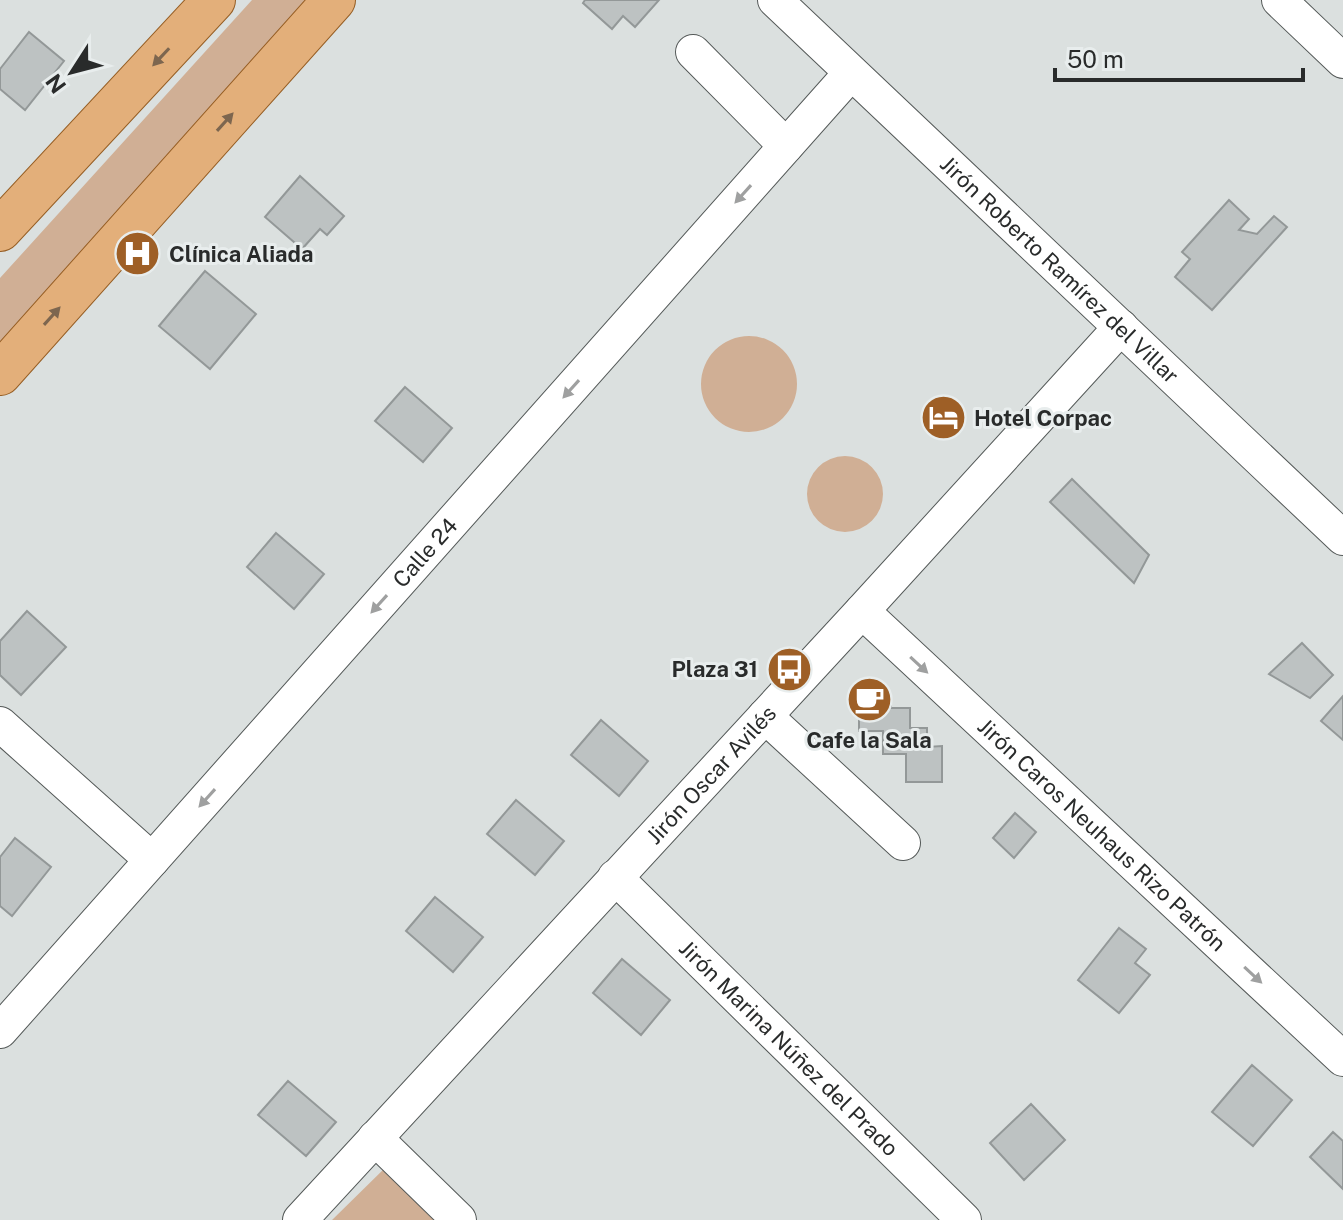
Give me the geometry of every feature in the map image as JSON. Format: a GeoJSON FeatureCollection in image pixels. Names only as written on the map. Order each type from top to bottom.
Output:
{"type":"FeatureCollection","features":[{"type":"Feature","properties":{"kind":"main road"},"geometry":{"type":"LineString","coordinates":[[0,230],[214,0]]}},
{"type":"Feature","properties":{"kind":"main road"},"geometry":{"type":"LineString","coordinates":[[0,374],[334,0]]}},
{"type":"Feature","properties":{"kind":"street","name":"Jirón Roberto Ramírez del Villar"},"geometry":{"type":"LineString","coordinates":[[775,0],[1343,538]]}},
{"type":"Feature","properties":{"kind":"street"},"geometry":{"type":"LineString","coordinates":[[1279,0],[1343,61]]}},
{"type":"Feature","properties":{"kind":"street"},"geometry":{"type":"LineString","coordinates":[[693,52],[786,146]]}},
{"type":"Feature","properties":{"kind":"street","name":"Calle 24"},"geometry":{"type":"LineString","coordinates":[[0,1031],[851,73]]}},
{"type":"Feature","properties":{"kind":"street","name":"Jirón Oscar Avilés"},"geometry":{"type":"LineString","coordinates":[[300,1220],[1121,327]]}},
{"type":"Feature","properties":{"kind":"street","name":"Jirón Caros Neuhaus Rizo Patrón"},"geometry":{"type":"LineString","coordinates":[[862,611],[1343,1059]]}},
{"type":"Feature","properties":{"kind":"street"},"geometry":{"type":"LineString","coordinates":[[765,716],[903,843]]}},
{"type":"Feature","properties":{"kind":"street"},"geometry":{"type":"LineString","coordinates":[[0,724],[152,860]]}},
{"type":"Feature","properties":{"kind":"street","name":"Jirón Marina Núñez del Prado"},"geometry":{"type":"LineString","coordinates":[[615,877],[964,1220]]}},
{"type":"Feature","properties":{"kind":"street"},"geometry":{"type":"LineString","coordinates":[[375,1138],[459,1220]]}},
{"type":"Feature","properties":{"kind":"shaded area"},"geometry":{"type":"Polygon","coordinates":[[[252,0],[316,0],[0,349],[0,278],[252,0]]]}},
{"type":"Feature","properties":{"kind":"shaded area"},"geometry":{"type":"Polygon","coordinates":[[[749,336],[767,340],[783,350],[793,366],[797,384],[793,402],[783,418],[767,428],[749,432],[731,428],[715,418],[705,402],[701,384],[705,366],[715,350],[731,340],[749,336]]]}},
{"type":"Feature","properties":{"kind":"shaded area"},"geometry":{"type":"Polygon","coordinates":[[[845,456],[859,459],[872,467],[880,480],[883,494],[880,508],[872,521],[859,529],[845,532],[831,529],[818,521],[810,508],[807,494],[810,480],[818,467],[831,459],[845,456]]]}},
{"type":"Feature","properties":{"kind":"shaded area"},"geometry":{"type":"Polygon","coordinates":[[[389,1164],[446,1220],[332,1220],[389,1164]]]}},
{"type":"Feature","properties":{"kind":"building"},"geometry":{"type":"Polygon","coordinates":[[[585,0],[659,0],[635,27],[623,16],[612,29],[583,3],[585,0]]]}},
{"type":"Feature","properties":{"kind":"building"},"geometry":{"type":"Polygon","coordinates":[[[29,32],[64,61],[25,110],[0,89],[0,69],[29,32]]]}},
{"type":"Feature","properties":{"kind":"building"},"geometry":{"type":"Polygon","coordinates":[[[300,176],[344,216],[327,235],[320,229],[302,249],[265,217],[300,176]]]}},
{"type":"Feature","properties":{"kind":"building"},"geometry":{"type":"Polygon","coordinates":[[[1229,200],[1249,219],[1239,230],[1257,234],[1274,216],[1287,227],[1212,310],[1175,277],[1190,259],[1182,252],[1229,200]]]}},
{"type":"Feature","properties":{"kind":"building"},"geometry":{"type":"Polygon","coordinates":[[[205,271],[256,314],[210,369],[159,326],[205,271]]]}},
{"type":"Feature","properties":{"kind":"building"},"geometry":{"type":"Polygon","coordinates":[[[405,387],[452,428],[423,462],[375,421],[405,387]]]}},
{"type":"Feature","properties":{"kind":"building"},"geometry":{"type":"Polygon","coordinates":[[[1072,479],[1149,555],[1134,583],[1050,502],[1072,479]]]}},
{"type":"Feature","properties":{"kind":"building"},"geometry":{"type":"Polygon","coordinates":[[[276,533],[324,574],[294,609],[247,567],[276,533]]]}},
{"type":"Feature","properties":{"kind":"building"},"geometry":{"type":"Polygon","coordinates":[[[27,611],[66,647],[21,695],[0,675],[0,641],[27,611]]]}},
{"type":"Feature","properties":{"kind":"building"},"geometry":{"type":"Polygon","coordinates":[[[1302,643],[1333,675],[1310,698],[1269,674],[1302,643]]]}},
{"type":"Feature","properties":{"kind":"building"},"geometry":{"type":"Polygon","coordinates":[[[859,688],[890,698],[891,708],[910,708],[910,728],[927,728],[927,747],[942,746],[942,782],[906,782],[906,754],[883,754],[883,731],[859,731],[859,688]]]}},
{"type":"Feature","properties":{"kind":"building"},"geometry":{"type":"Polygon","coordinates":[[[1343,696],[1343,740],[1321,721],[1343,696]]]}},
{"type":"Feature","properties":{"kind":"building"},"geometry":{"type":"Polygon","coordinates":[[[601,720],[648,761],[619,796],[571,755],[601,720]]]}},
{"type":"Feature","properties":{"kind":"building"},"geometry":{"type":"Polygon","coordinates":[[[516,800],[564,841],[535,875],[487,834],[516,800]]]}},
{"type":"Feature","properties":{"kind":"building"},"geometry":{"type":"Polygon","coordinates":[[[1015,813],[1036,832],[1014,858],[993,838],[1015,813]]]}},
{"type":"Feature","properties":{"kind":"building"},"geometry":{"type":"Polygon","coordinates":[[[15,838],[51,867],[12,916],[0,906],[0,857],[15,838]]]}},
{"type":"Feature","properties":{"kind":"building"},"geometry":{"type":"Polygon","coordinates":[[[435,897],[483,937],[453,972],[406,931],[435,897]]]}},
{"type":"Feature","properties":{"kind":"building"},"geometry":{"type":"Polygon","coordinates":[[[1119,928],[1146,949],[1135,963],[1150,975],[1119,1013],[1078,980],[1119,928]]]}},
{"type":"Feature","properties":{"kind":"building"},"geometry":{"type":"Polygon","coordinates":[[[622,959],[670,1000],[641,1035],[593,993],[622,959]]]}},
{"type":"Feature","properties":{"kind":"building"},"geometry":{"type":"Polygon","coordinates":[[[1252,1065],[1292,1100],[1253,1146],[1212,1112],[1252,1065]]]}},
{"type":"Feature","properties":{"kind":"building"},"geometry":{"type":"Polygon","coordinates":[[[288,1081],[336,1122],[306,1156],[258,1115],[288,1081]]]}},
{"type":"Feature","properties":{"kind":"building"},"geometry":{"type":"Polygon","coordinates":[[[1031,1104],[1065,1140],[1024,1180],[990,1143],[1031,1104]]]}},
{"type":"Feature","properties":{"kind":"building"},"geometry":{"type":"Polygon","coordinates":[[[1333,1132],[1343,1141],[1343,1189],[1310,1157],[1333,1132]]]}},
{"type":"Feature","properties":{"kind":"place","name":"Clínica Aliada"},"geometry":{"type":"Point","coordinates":[138,254]}},
{"type":"Feature","properties":{"kind":"place","name":"Hotel Corpac"},"geometry":{"type":"Point","coordinates":[943,418]}},
{"type":"Feature","properties":{"kind":"place","name":"Plaza 31"},"geometry":{"type":"Point","coordinates":[789,669]}},
{"type":"Feature","properties":{"kind":"place","name":"Cafe la Sala"},"geometry":{"type":"Point","coordinates":[869,699]}}]}
